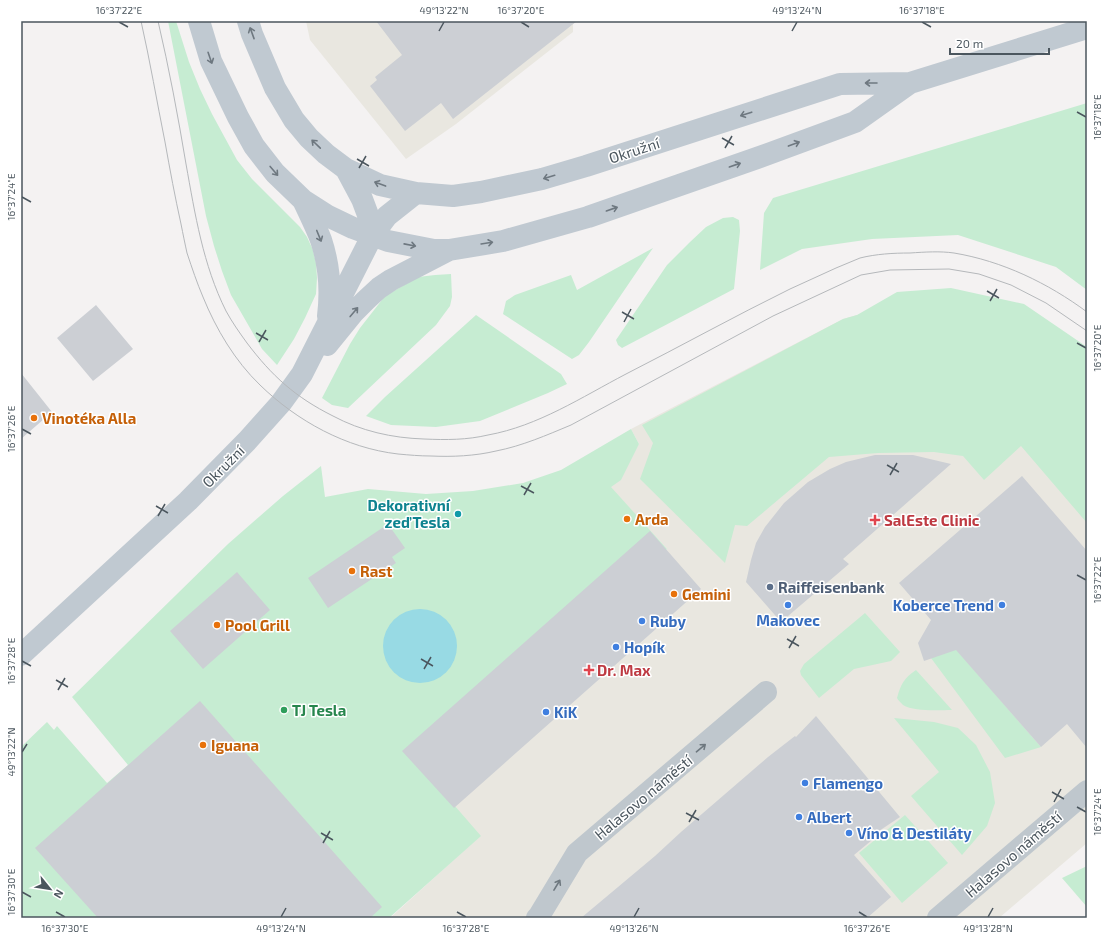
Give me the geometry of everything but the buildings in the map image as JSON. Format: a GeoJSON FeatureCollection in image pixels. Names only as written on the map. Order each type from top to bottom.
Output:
{"type":"FeatureCollection","features":[{"type":"Feature","properties":{"kind":"street"},"geometry":{"type":"LineString","coordinates":[[199,21],[211,61],[238,118],[254,146],[274,173],[303,200],[340,222],[372,236]]}},
{"type":"Feature","properties":{"kind":"street"},"geometry":{"type":"LineString","coordinates":[[248,21],[275,88],[294,120],[309,138],[326,154],[346,169],[380,185],[416,193]]}},
{"type":"Feature","properties":{"kind":"street","name":"Okružní"},"geometry":{"type":"LineString","coordinates":[[21,656],[188,501],[260,427],[281,403],[302,374],[372,236],[387,216],[416,193],[453,196],[481,192],[542,179],[840,84],[910,83],[1087,28]]}},
{"type":"Feature","properties":{"kind":"street","name":"Okružní"},"geometry":{"type":"LineString","coordinates":[[372,236],[410,246],[434,250],[449,250],[503,241],[580,219],[757,158],[855,122],[910,83]]}},
{"type":"Feature","properties":{"kind":"street"},"geometry":{"type":"LineString","coordinates":[[346,169],[356,186],[366,210],[372,236]]}},
{"type":"Feature","properties":{"kind":"street"},"geometry":{"type":"LineString","coordinates":[[303,200],[321,241],[326,263],[329,293],[329,308],[326,328]]}},
{"type":"Feature","properties":{"kind":"street"},"geometry":{"type":"LineString","coordinates":[[302,374],[339,332],[353,313],[379,288],[391,280],[449,250]]}},
{"type":"Feature","properties":{"kind":"street","name":"Halasovo náměstí"},"geometry":{"type":"LineString","coordinates":[[536,918],[539,916],[577,853],[766,692]]}},
{"type":"Feature","properties":{"kind":"street","name":"Halasovo náměstí"},"geometry":{"type":"LineString","coordinates":[[938,918],[1087,791]]}},
{"type":"Feature","properties":{"kind":"shaded area"},"geometry":{"type":"Polygon","coordinates":[[[306,21],[577,21],[573,24],[573,32],[456,124],[406,159],[310,40],[306,21]]]}},
{"type":"Feature","properties":{"kind":"shaded area"},"geometry":{"type":"Polygon","coordinates":[[[857,315],[1087,462],[1087,843],[999,918],[390,918],[480,836],[420,767],[667,549],[610,487],[639,444],[631,429],[843,319],[857,315]]]}},
{"type":"Feature","properties":{"kind":"green space"},"geometry":{"type":"Polygon","coordinates":[[[168,21],[176,21],[189,62],[200,89],[237,160],[252,179],[300,227],[313,250],[316,263],[316,294],[294,339],[277,365],[262,349],[231,295],[214,246],[206,216],[168,21]]]}},
{"type":"Feature","properties":{"kind":"green space"},"geometry":{"type":"Polygon","coordinates":[[[1087,103],[1087,290],[1056,267],[958,235],[872,239],[802,249],[760,270],[764,213],[773,198],[1087,103]]]}},
{"type":"Feature","properties":{"kind":"green space"},"geometry":{"type":"Polygon","coordinates":[[[733,217],[739,220],[740,231],[734,289],[622,348],[618,345],[616,340],[667,265],[706,227],[723,218],[733,217]]]}},
{"type":"Feature","properties":{"kind":"green space"},"geometry":{"type":"Polygon","coordinates":[[[653,248],[589,342],[579,355],[572,359],[503,314],[506,301],[515,295],[571,275],[577,290],[653,248]]]}},
{"type":"Feature","properties":{"kind":"green space"},"geometry":{"type":"Polygon","coordinates":[[[451,274],[452,297],[450,306],[436,325],[348,408],[332,405],[322,398],[350,344],[360,328],[385,296],[418,277],[451,274]]]}},
{"type":"Feature","properties":{"kind":"green space"},"geometry":{"type":"Polygon","coordinates":[[[951,288],[1024,304],[1087,347],[1087,523],[1021,446],[984,480],[963,456],[934,452],[878,453],[829,457],[747,526],[735,525],[725,563],[640,479],[653,443],[642,425],[843,319],[857,315],[897,292],[951,288]]]}},
{"type":"Feature","properties":{"kind":"green space"},"geometry":{"type":"Polygon","coordinates":[[[476,315],[561,374],[567,384],[480,421],[436,427],[391,425],[366,416],[385,397],[476,315]]]}},
{"type":"Feature","properties":{"kind":"green space","name":"TJ Tesla"},"geometry":{"type":"Polygon","coordinates":[[[631,429],[639,444],[621,480],[611,487],[667,549],[421,767],[481,836],[389,918],[21,918],[21,747],[47,722],[54,730],[57,726],[107,783],[128,765],[72,697],[228,544],[283,496],[321,466],[325,497],[368,489],[426,494],[473,491],[523,483],[561,470],[631,429]]]}},
{"type":"Feature","properties":{"kind":"green space"},"geometry":{"type":"Polygon","coordinates":[[[865,613],[900,652],[891,661],[854,669],[819,698],[801,675],[800,671],[804,664],[865,613]]]}},
{"type":"Feature","properties":{"kind":"green space"},"geometry":{"type":"Polygon","coordinates":[[[950,642],[1041,747],[1005,758],[931,658],[950,642]]]}},
{"type":"Feature","properties":{"kind":"green space"},"geometry":{"type":"Polygon","coordinates":[[[916,670],[952,710],[913,709],[903,705],[900,702],[897,698],[902,685],[916,670]]]}},
{"type":"Feature","properties":{"kind":"green space"},"geometry":{"type":"Polygon","coordinates":[[[894,718],[934,722],[958,728],[976,745],[990,772],[995,803],[987,826],[962,855],[911,796],[939,772],[894,718]]]}},
{"type":"Feature","properties":{"kind":"green space"},"geometry":{"type":"Polygon","coordinates":[[[905,815],[948,863],[902,903],[859,853],[905,815]]]}},
{"type":"Feature","properties":{"kind":"green space"},"geometry":{"type":"Polygon","coordinates":[[[1087,866],[1087,907],[1062,878],[1087,866]]]}},
{"type":"Feature","properties":{"kind":"water"},"geometry":{"type":"Polygon","coordinates":[[[420,609],[434,612],[446,620],[454,632],[457,646],[454,660],[446,672],[434,680],[420,683],[406,680],[394,672],[386,660],[383,646],[386,632],[394,620],[406,612],[420,609]]]}},
{"type":"Feature","properties":{"kind":"tram line"},"geometry":{"type":"LineString","coordinates":[[141,21],[187,253],[208,309],[220,333],[242,366],[274,398],[306,421],[323,431],[360,446],[398,454],[447,456],[488,453],[525,443],[571,425],[773,316],[861,275],[890,270],[949,269],[979,274],[1011,285],[1046,303],[1087,331]]}},
{"type":"Feature","properties":{"kind":"tram line"},"geometry":{"type":"LineString","coordinates":[[158,21],[201,239],[211,276],[226,311],[238,331],[256,355],[285,385],[319,409],[366,430],[400,437],[424,439],[464,439],[506,431],[524,425],[559,410],[728,320],[790,289],[857,259],[872,256],[938,252],[954,253],[972,257],[1024,275],[1057,292],[1087,312]]}},
{"type":"Feature","properties":{"kind":"place","name":"Vinotéka Alla"},"geometry":{"type":"Point","coordinates":[34,418]}},
{"type":"Feature","properties":{"kind":"place","name":"Dekorativní zeď Tesla"},"geometry":{"type":"Point","coordinates":[458,514]}},
{"type":"Feature","properties":{"kind":"place","name":"Arda"},"geometry":{"type":"Point","coordinates":[627,519]}},
{"type":"Feature","properties":{"kind":"place","name":"SalEste Clinic"},"geometry":{"type":"Point","coordinates":[875,520]}},
{"type":"Feature","properties":{"kind":"place","name":"Rast"},"geometry":{"type":"Point","coordinates":[352,571]}},
{"type":"Feature","properties":{"kind":"place","name":"Raiffeisenbank"},"geometry":{"type":"Point","coordinates":[770,587]}},
{"type":"Feature","properties":{"kind":"place","name":"Gemini"},"geometry":{"type":"Point","coordinates":[674,594]}},
{"type":"Feature","properties":{"kind":"place","name":"Makovec"},"geometry":{"type":"Point","coordinates":[788,605]}},
{"type":"Feature","properties":{"kind":"place","name":"Koberce Trend"},"geometry":{"type":"Point","coordinates":[1002,605]}},
{"type":"Feature","properties":{"kind":"place","name":"Ruby"},"geometry":{"type":"Point","coordinates":[642,621]}},
{"type":"Feature","properties":{"kind":"place","name":"Pool Grill"},"geometry":{"type":"Point","coordinates":[217,625]}},
{"type":"Feature","properties":{"kind":"place","name":"Hopík"},"geometry":{"type":"Point","coordinates":[616,647]}},
{"type":"Feature","properties":{"kind":"place","name":"Dr. Max"},"geometry":{"type":"Point","coordinates":[589,670]}},
{"type":"Feature","properties":{"kind":"place","name":"TJ Tesla"},"geometry":{"type":"Point","coordinates":[284,710]}},
{"type":"Feature","properties":{"kind":"place","name":"KiK"},"geometry":{"type":"Point","coordinates":[546,712]}},
{"type":"Feature","properties":{"kind":"place","name":"Iguana"},"geometry":{"type":"Point","coordinates":[203,745]}},
{"type":"Feature","properties":{"kind":"place","name":"Flamengo"},"geometry":{"type":"Point","coordinates":[805,783]}},
{"type":"Feature","properties":{"kind":"place","name":"Albert"},"geometry":{"type":"Point","coordinates":[799,817]}},
{"type":"Feature","properties":{"kind":"place","name":"Víno & Destiláty"},"geometry":{"type":"Point","coordinates":[849,833]}}]}
